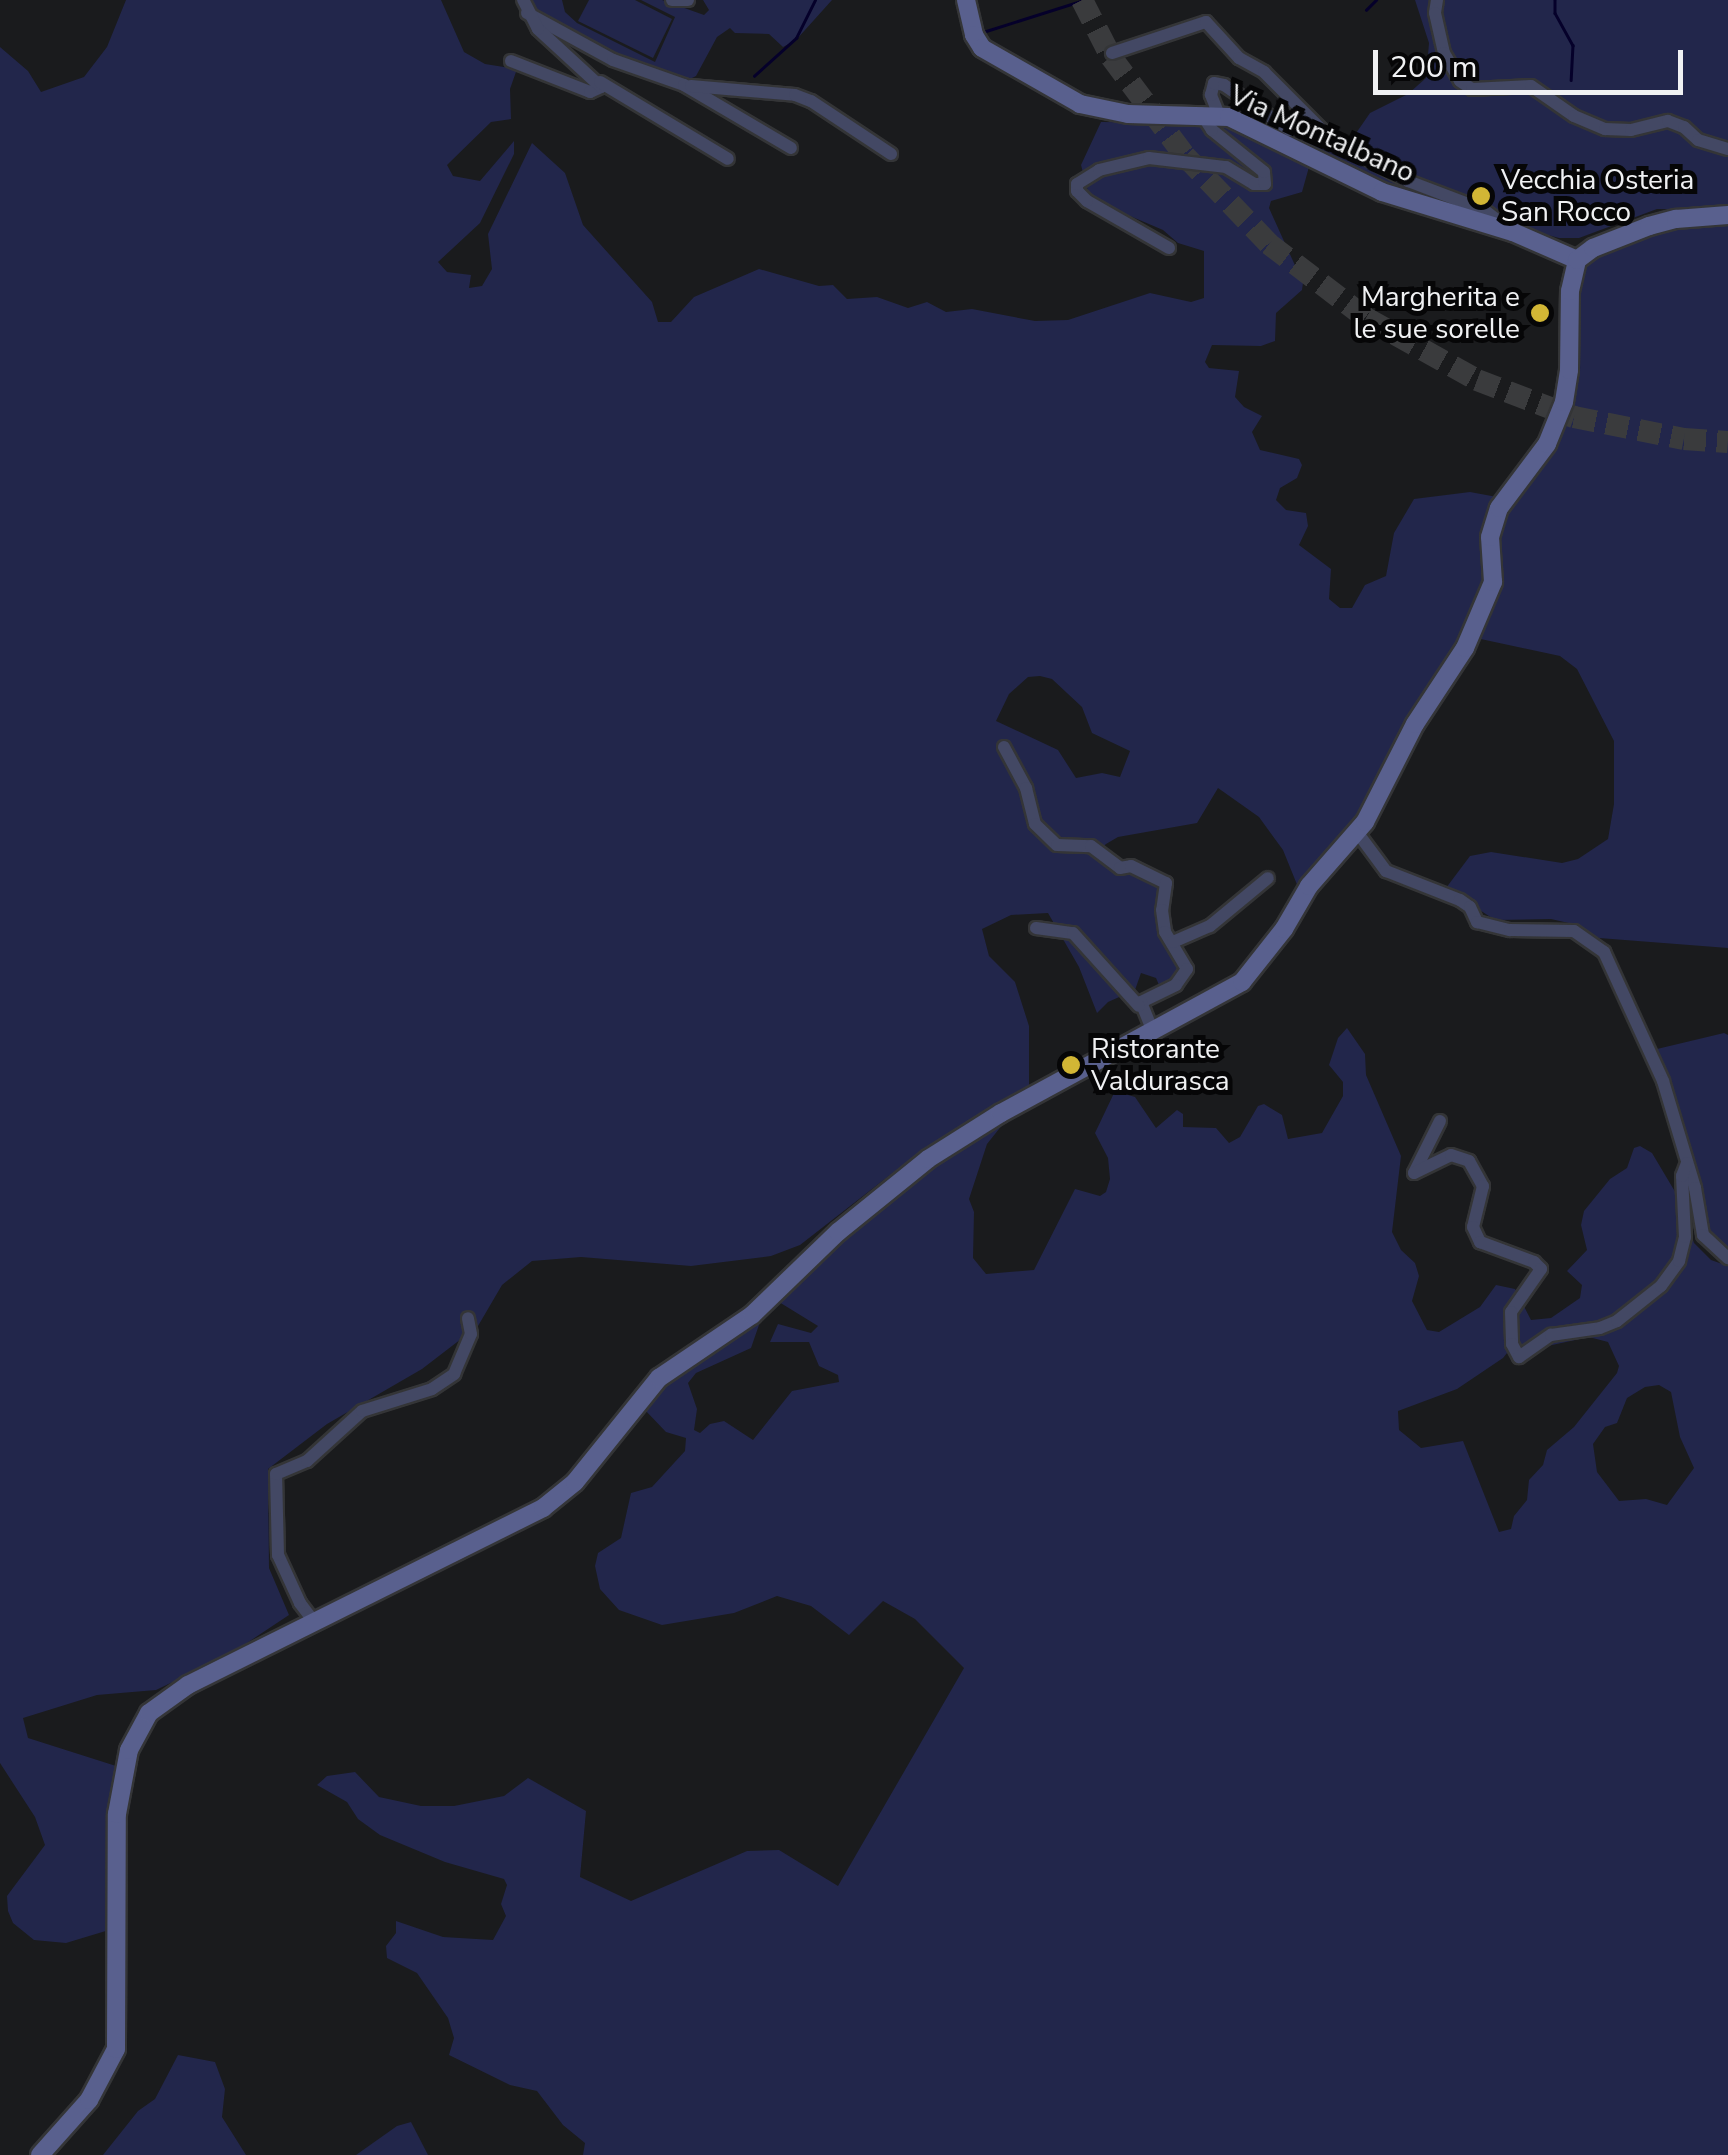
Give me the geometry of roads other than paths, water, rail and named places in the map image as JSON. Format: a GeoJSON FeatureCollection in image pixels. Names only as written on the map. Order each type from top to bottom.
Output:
{"type":"FeatureCollection","features":[{"type":"Feature","properties":{"kind":"main road","name":"Via Montalbano"},"geometry":{"type":"LineString","coordinates":[[966,0],[974,36],[982,48],[1080,104],[1128,114],[1210,114],[1401,200],[1513,232],[1577,260]]}},
{"type":"Feature","properties":{"kind":"main road"},"geometry":{"type":"LineString","coordinates":[[40,2155],[89,2100],[116,2049],[117,1814],[123,1771],[138,1730],[167,1696],[496,1534],[560,1496],[659,1378],[752,1315],[838,1232],[928,1158],[982,1123],[1242,982],[1284,928],[1309,886],[1357,832],[1415,724],[1464,648],[1493,582],[1490,537],[1499,508],[1554,430],[1568,386],[1570,291],[1577,260],[1593,248],[1649,226],[1728,215]]}},
{"type":"Feature","properties":{"kind":"street"},"geometry":{"type":"LineString","coordinates":[[672,0],[688,0]]}},
{"type":"Feature","properties":{"kind":"street"},"geometry":{"type":"LineString","coordinates":[[1438,0],[1436,13],[1444,53],[1460,81],[1472,89],[1531,86],[1574,116],[1606,130],[1630,130],[1668,121],[1684,127],[1698,140],[1728,149]]}},
{"type":"Feature","properties":{"kind":"street"},"geometry":{"type":"LineString","coordinates":[[525,6],[538,29],[600,82],[728,159]]}},
{"type":"Feature","properties":{"kind":"street"},"geometry":{"type":"LineString","coordinates":[[525,6],[613,60],[684,85],[791,148]]}},
{"type":"Feature","properties":{"kind":"street"},"geometry":{"type":"LineString","coordinates":[[1112,53],[1206,22],[1239,58],[1264,72],[1310,122],[1343,148],[1408,182],[1484,210],[1513,232]]}},
{"type":"Feature","properties":{"kind":"street"},"geometry":{"type":"LineString","coordinates":[[511,60],[592,92],[599,90],[600,82]]}},
{"type":"Feature","properties":{"kind":"street"},"geometry":{"type":"LineString","coordinates":[[1169,248],[1087,200],[1076,191],[1076,184],[1099,170],[1149,158],[1226,166],[1254,184],[1265,184],[1264,172],[1233,150],[1210,114],[1214,83],[1224,85],[1290,130],[1301,130],[1310,122]]}},
{"type":"Feature","properties":{"kind":"street"},"geometry":{"type":"LineString","coordinates":[[684,85],[794,95],[811,101],[891,154]]}},
{"type":"Feature","properties":{"kind":"street"},"geometry":{"type":"LineString","coordinates":[[1708,216],[1728,207]]}},
{"type":"Feature","properties":{"kind":"street"},"geometry":{"type":"LineString","coordinates":[[1004,748],[1026,788],[1035,824],[1057,845],[1091,846],[1120,868],[1139,869],[1166,883],[1162,918],[1167,938],[1186,962],[1186,974],[1176,985],[1154,993],[1139,1006]]}},
{"type":"Feature","properties":{"kind":"street"},"geometry":{"type":"LineString","coordinates":[[1357,832],[1386,870],[1460,900],[1470,908],[1477,922],[1510,930],[1574,931],[1604,952],[1662,1081],[1687,1162],[1703,1235],[1728,1258]]}},
{"type":"Feature","properties":{"kind":"street"},"geometry":{"type":"LineString","coordinates":[[1173,942],[1210,926],[1268,878]]}},
{"type":"Feature","properties":{"kind":"street"},"geometry":{"type":"LineString","coordinates":[[1036,928],[1073,932],[1139,1006],[1153,1032]]}},
{"type":"Feature","properties":{"kind":"street"},"geometry":{"type":"LineString","coordinates":[[1440,1121],[1414,1173],[1451,1155],[1469,1161],[1483,1186],[1473,1227],[1480,1242],[1534,1262],[1541,1269],[1511,1312],[1512,1344],[1519,1357],[1551,1335],[1600,1328],[1617,1321],[1662,1286],[1679,1261],[1685,1237],[1682,1176],[1687,1162]]}},
{"type":"Feature","properties":{"kind":"street"},"geometry":{"type":"LineString","coordinates":[[315,1623],[300,1603],[278,1554],[276,1474],[308,1462],[362,1411],[432,1390],[454,1374],[471,1334],[468,1318]]}},
{"type":"Feature","properties":{"kind":"waterway"},"geometry":{"type":"LineString","coordinates":[[754,76],[796,38],[815,0]]}},
{"type":"Feature","properties":{"kind":"waterway"},"geometry":{"type":"LineString","coordinates":[[983,32],[1084,0]]}},
{"type":"Feature","properties":{"kind":"waterway"},"geometry":{"type":"LineString","coordinates":[[1366,10],[1376,0]]}},
{"type":"Feature","properties":{"kind":"waterway"},"geometry":{"type":"LineString","coordinates":[[1555,0],[1555,13],[1573,45],[1571,80]]}},
{"type":"Feature","properties":{"kind":"tunnel"},"geometry":{"type":"LineString","coordinates":[[1082,0],[1111,57],[1185,156],[1269,244],[1366,318],[1477,380],[1574,417],[1684,439],[1728,442]]}},
{"type":"Feature","properties":{"kind":"place","name":"Vecchia Osteria San Rocco"},"geometry":{"type":"Point","coordinates":[1481,196]}},
{"type":"Feature","properties":{"kind":"place","name":"Margherita e le sue sorelle"},"geometry":{"type":"Point","coordinates":[1540,313]}},
{"type":"Feature","properties":{"kind":"place","name":"Ristorante Valdurasca"},"geometry":{"type":"Point","coordinates":[1071,1065]}}]}
